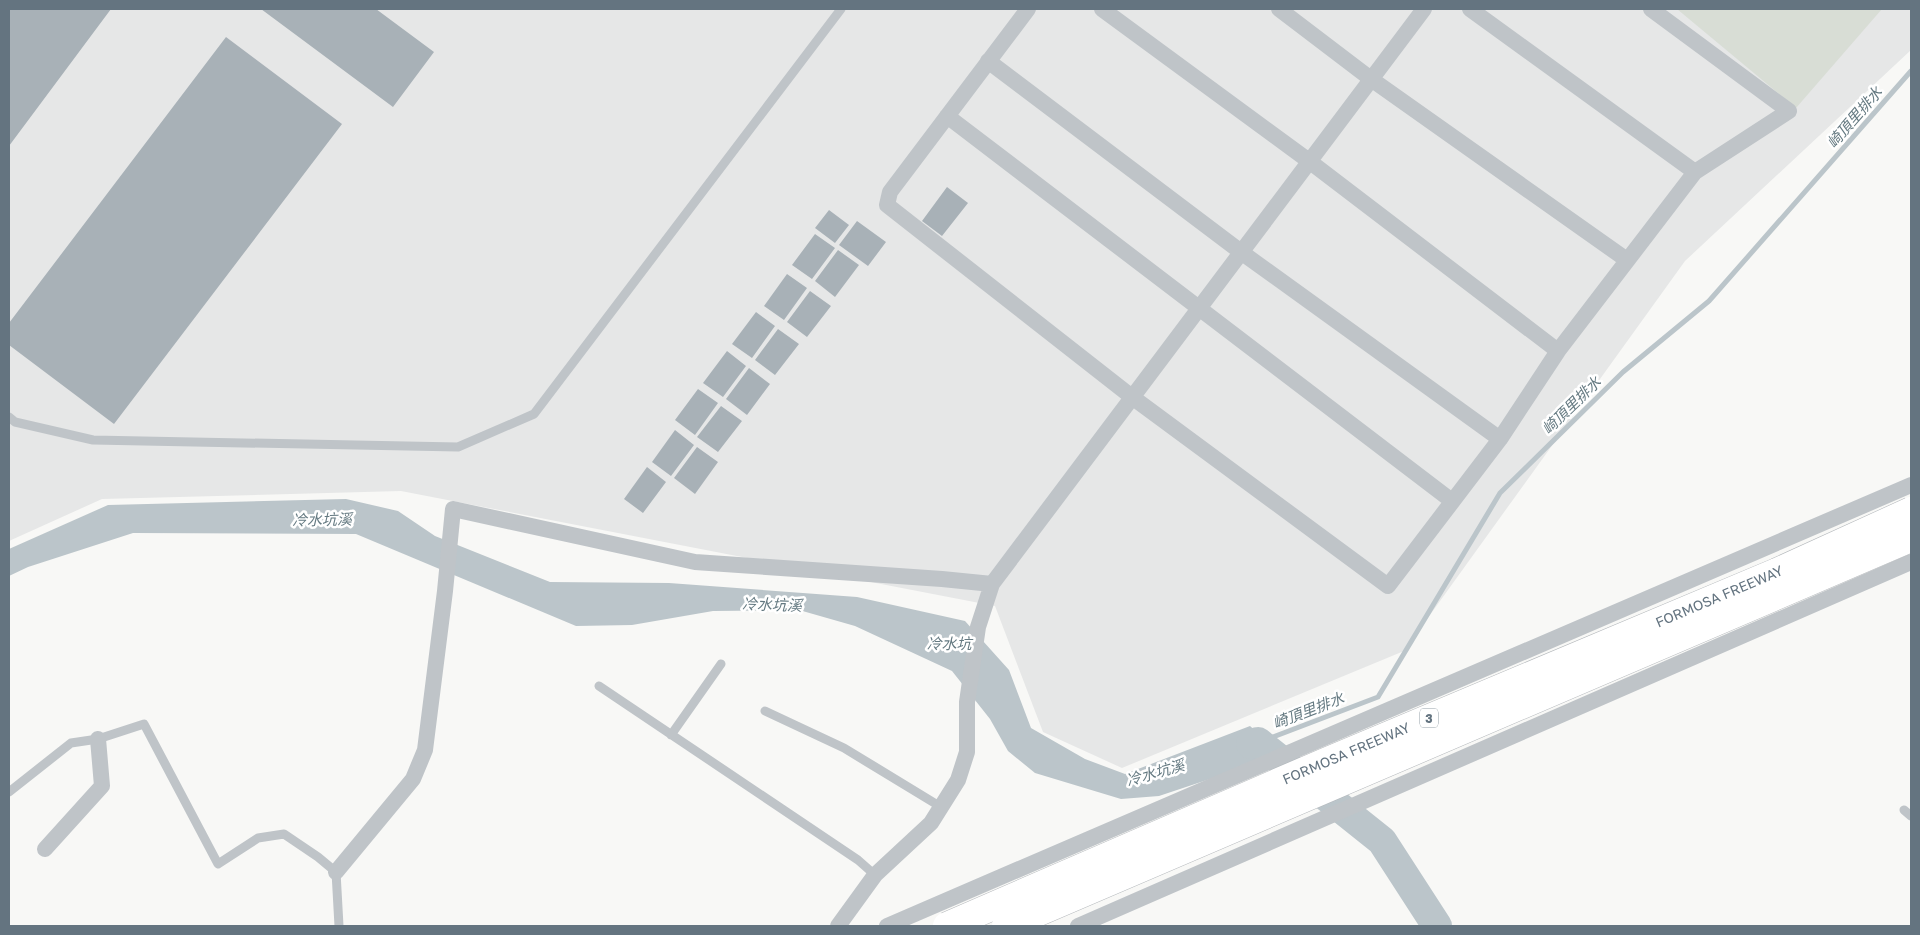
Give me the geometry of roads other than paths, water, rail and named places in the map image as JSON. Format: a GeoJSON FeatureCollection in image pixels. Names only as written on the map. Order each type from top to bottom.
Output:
{"type":"FeatureCollection","features":[{"type":"Feature","properties":{"kind":"highway","name":"FORMOSA FREEWAY"},"geometry":{"type":"LineString","coordinates":[[947,926],[1325,762],[1777,572],[1911,511]]}},
{"type":"Feature","properties":{"kind":"highway","name":"FORMOSA FREEWAY"},"geometry":{"type":"LineString","coordinates":[[1006,926],[1911,538]]}},
{"type":"Feature","properties":{"kind":"street"},"geometry":{"type":"LineString","coordinates":[[1028,9],[890,192],[887,205],[1132,397],[1388,586],[1500,439],[1558,351],[1695,172],[1789,111],[1651,9]]}},
{"type":"Feature","properties":{"kind":"street"},"geometry":{"type":"LineString","coordinates":[[1102,9],[1309,161],[1558,351]]}},
{"type":"Feature","properties":{"kind":"street"},"geometry":{"type":"LineString","coordinates":[[1279,9],[1371,79],[1627,260]]}},
{"type":"Feature","properties":{"kind":"street"},"geometry":{"type":"LineString","coordinates":[[838,926],[875,875],[930,823],[958,780],[967,752],[967,702],[978,628],[992,584],[1424,9]]}},
{"type":"Feature","properties":{"kind":"street"},"geometry":{"type":"LineString","coordinates":[[1470,9],[1695,172]]}},
{"type":"Feature","properties":{"kind":"street"},"geometry":{"type":"LineString","coordinates":[[988,61],[1241,252],[1500,439]]}},
{"type":"Feature","properties":{"kind":"street"},"geometry":{"type":"LineString","coordinates":[[947,116],[1452,501]]}},
{"type":"Feature","properties":{"kind":"street"},"geometry":{"type":"LineString","coordinates":[[887,926],[1911,485]]}},
{"type":"Feature","properties":{"kind":"street"},"geometry":{"type":"LineString","coordinates":[[336,872],[413,779],[425,750],[452,509],[695,562],[932,578],[992,584]]}},
{"type":"Feature","properties":{"kind":"street"},"geometry":{"type":"LineString","coordinates":[[1078,926],[1911,562]]}},
{"type":"Feature","properties":{"kind":"street"},"geometry":{"type":"LineString","coordinates":[[1550,641],[1584,705]]}},
{"type":"Feature","properties":{"kind":"street"},"geometry":{"type":"LineString","coordinates":[[45,849],[102,786],[98,739]]}},
{"type":"Feature","properties":{"kind":"street"},"geometry":{"type":"LineString","coordinates":[[1218,784],[1252,850]]}},
{"type":"Feature","properties":{"kind":"lane"},"geometry":{"type":"LineString","coordinates":[[9,417],[15,422],[93,440],[458,447],[534,414],[841,9]]}},
{"type":"Feature","properties":{"kind":"lane"},"geometry":{"type":"LineString","coordinates":[[671,735],[721,664]]}},
{"type":"Feature","properties":{"kind":"lane"},"geometry":{"type":"LineString","coordinates":[[598,686],[858,860],[875,875]]}},
{"type":"Feature","properties":{"kind":"lane"},"geometry":{"type":"LineString","coordinates":[[765,711],[844,748],[941,807]]}},
{"type":"Feature","properties":{"kind":"lane"},"geometry":{"type":"LineString","coordinates":[[9,792],[71,743],[98,739],[144,724],[218,864],[258,838],[284,834],[336,872],[339,926]]}},
{"type":"Feature","properties":{"kind":"water","name":"冷水坑"},"geometry":{"type":"Polygon","coordinates":[[[346,499],[398,511],[435,536],[550,582],[669,583],[857,597],[965,621],[1009,670],[1031,728],[1085,759],[1125,774],[1250,726],[1278,751],[1258,763],[1159,796],[1121,799],[1035,773],[1008,751],[990,719],[952,671],[855,626],[799,610],[713,611],[632,625],[576,626],[356,534],[133,533],[28,567],[9,576],[9,549],[108,505],[346,499]]]}},
{"type":"Feature","properties":{"kind":"waterway","name":"崎頂里排水"},"geometry":{"type":"LineString","coordinates":[[1260,742],[1378,697],[1500,493],[1623,372],[1709,301],[1911,71]]}},
{"type":"Feature","properties":{"kind":"waterway","name":"冷水坑溪"},"geometry":{"type":"LineString","coordinates":[[1251,744],[1258,742],[1382,841],[1437,926]]}}]}
